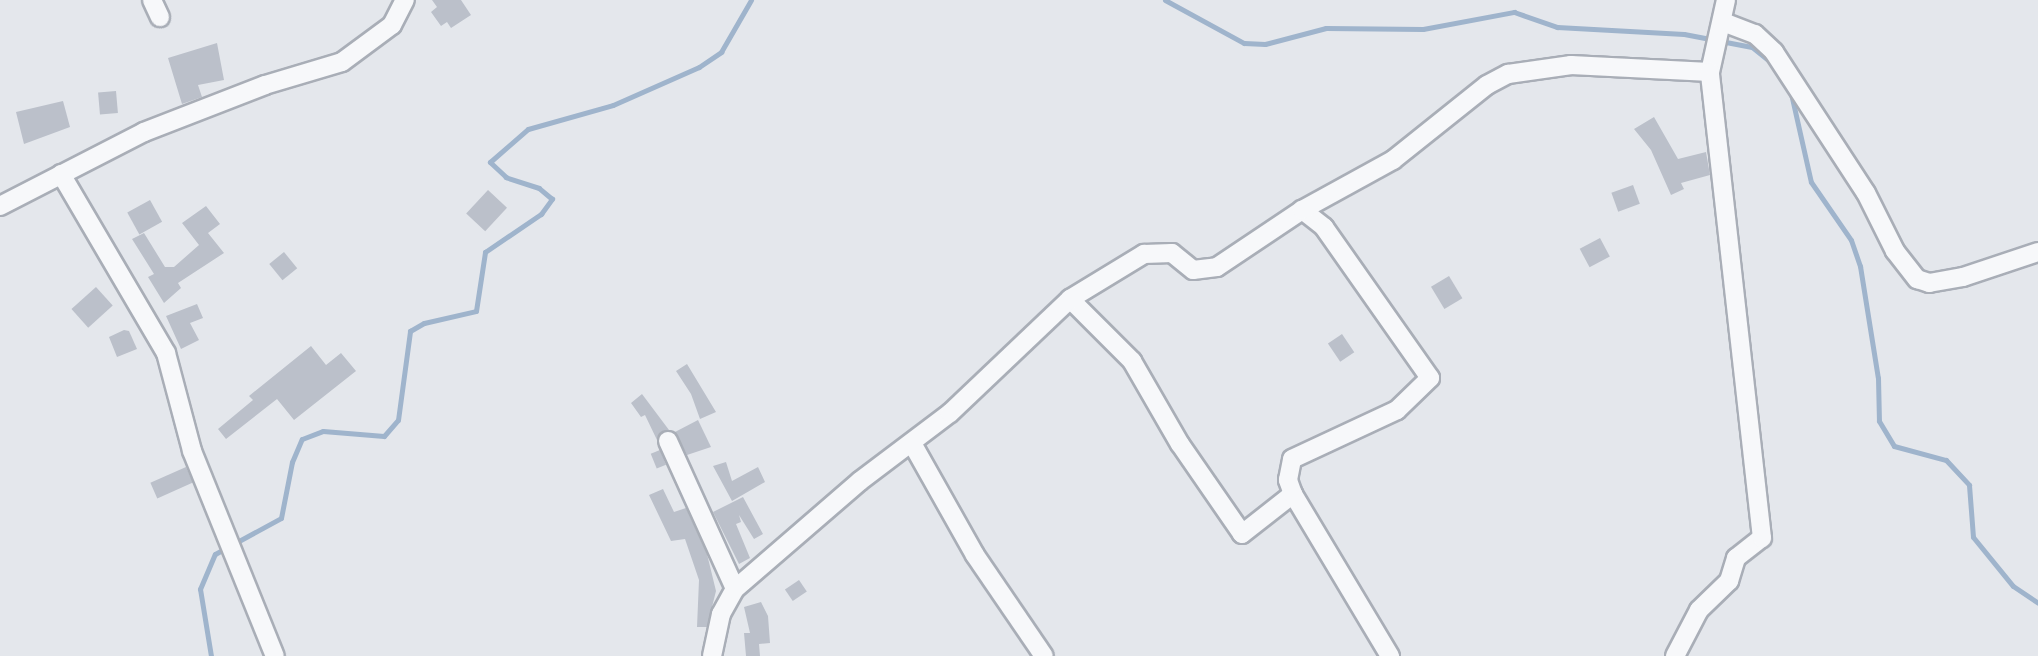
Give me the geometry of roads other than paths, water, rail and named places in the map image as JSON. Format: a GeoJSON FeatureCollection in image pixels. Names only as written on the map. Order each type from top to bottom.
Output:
{"type":"FeatureCollection","features":[{"type":"Feature","properties":{"kind":"street"},"geometry":{"type":"LineString","coordinates":[[152,0],[160,18]]}},
{"type":"Feature","properties":{"kind":"street"},"geometry":{"type":"LineString","coordinates":[[0,206],[144,132],[265,85],[342,62],[370,46],[392,26],[405,0]]}},
{"type":"Feature","properties":{"kind":"street"},"geometry":{"type":"LineString","coordinates":[[1675,656],[1699,610],[1729,581],[1736,558],[1762,538],[1711,66],[1726,0]]}},
{"type":"Feature","properties":{"kind":"street"},"geometry":{"type":"LineString","coordinates":[[1722,26],[1755,34],[1774,52],[1858,182],[1895,251],[1917,279],[1952,279],[2038,252]]}},
{"type":"Feature","properties":{"kind":"street"},"geometry":{"type":"LineString","coordinates":[[712,656],[721,614],[735,589],[860,481],[912,445],[1069,299],[1144,254],[1160,251],[1172,253],[1193,270],[1209,270],[1302,210],[1393,160],[1487,85],[1508,74],[1571,65],[1711,66]]}},
{"type":"Feature","properties":{"kind":"street"},"geometry":{"type":"LineString","coordinates":[[61,174],[166,353],[192,451],[275,656]]}},
{"type":"Feature","properties":{"kind":"street"},"geometry":{"type":"LineString","coordinates":[[1302,210],[1324,227],[1430,378],[1397,410],[1292,459],[1288,480],[1293,494],[1390,656]]}},
{"type":"Feature","properties":{"kind":"street"},"geometry":{"type":"LineString","coordinates":[[1069,299],[1132,361],[1180,444],[1242,534],[1293,494]]}},
{"type":"Feature","properties":{"kind":"street"},"geometry":{"type":"LineString","coordinates":[[668,441],[735,589]]}},
{"type":"Feature","properties":{"kind":"street"},"geometry":{"type":"LineString","coordinates":[[912,445],[975,555],[1044,656]]}},
{"type":"Feature","properties":{"kind":"waterway"},"geometry":{"type":"LineString","coordinates":[[211,656],[200,589],[215,554],[281,518],[292,462],[302,439],[323,431],[384,436],[398,420],[410,331],[424,323],[476,311],[485,252],[541,214],[552,199],[539,188],[506,177],[490,162],[528,129],[613,105],[699,67],[721,52],[751,0]]}},
{"type":"Feature","properties":{"kind":"waterway"},"geometry":{"type":"LineString","coordinates":[[1165,0],[1244,43],[1265,44],[1326,28],[1423,29],[1514,12],[1557,27],[1684,34],[1752,47],[1774,65]]}},
{"type":"Feature","properties":{"kind":"waterway"},"geometry":{"type":"LineString","coordinates":[[1790,89],[1811,182],[1851,240],[1860,266],[1878,378],[1879,421],[1894,446],[1946,460],[1969,485],[1973,537],[2013,586],[2038,603]]}}]}
